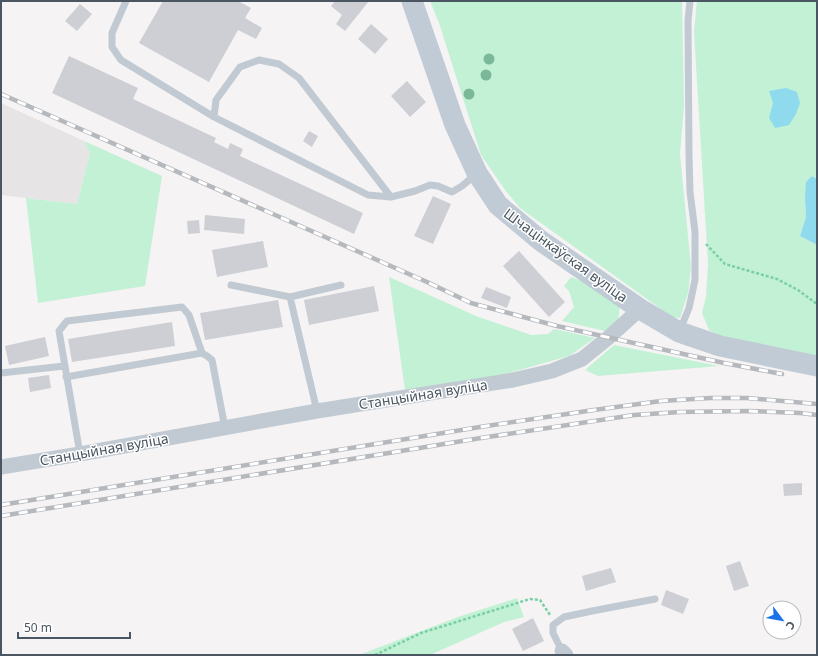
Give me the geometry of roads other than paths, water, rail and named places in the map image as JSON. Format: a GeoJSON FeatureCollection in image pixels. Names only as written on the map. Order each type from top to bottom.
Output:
{"type":"FeatureCollection","features":[{"type":"Feature","properties":{"kind":"street","name":"Шчацінкаўская вуліца"},"geometry":{"type":"LineString","coordinates":[[412,1],[455,125],[477,173],[498,205],[541,241],[640,309]]}},
{"type":"Feature","properties":{"kind":"street"},"geometry":{"type":"LineString","coordinates":[[640,309],[679,332],[720,346],[817,366]]}},
{"type":"Feature","properties":{"kind":"street","name":"Станцыйная вуліца"},"geometry":{"type":"LineString","coordinates":[[1,467],[317,411],[513,380],[552,371],[582,359],[640,309]]}},
{"type":"Feature","properties":{"kind":"lane"},"geometry":{"type":"LineString","coordinates":[[126,1],[112,33],[112,47],[121,60],[214,117],[368,196],[390,197],[415,191],[430,185],[438,186],[452,192],[462,186],[477,173]]}},
{"type":"Feature","properties":{"kind":"lane"},"geometry":{"type":"LineString","coordinates":[[679,332],[690,308],[695,280],[695,232],[690,192],[689,155],[688,21],[690,1]]}},
{"type":"Feature","properties":{"kind":"lane"},"geometry":{"type":"LineString","coordinates":[[214,117],[216,100],[240,67],[259,60],[279,64],[299,78],[390,197]]}},
{"type":"Feature","properties":{"kind":"lane"},"geometry":{"type":"LineString","coordinates":[[230,285],[290,297],[342,285]]}},
{"type":"Feature","properties":{"kind":"lane"},"geometry":{"type":"LineString","coordinates":[[290,297],[317,411]]}},
{"type":"Feature","properties":{"kind":"lane"},"geometry":{"type":"LineString","coordinates":[[80,454],[59,331],[66,321],[182,307],[190,314],[202,354]]}},
{"type":"Feature","properties":{"kind":"lane"},"geometry":{"type":"LineString","coordinates":[[66,377],[202,354],[212,360],[225,428]]}},
{"type":"Feature","properties":{"kind":"lane"},"geometry":{"type":"LineString","coordinates":[[1,373],[64,366]]}},
{"type":"Feature","properties":{"kind":"lane"},"geometry":{"type":"LineString","coordinates":[[564,653],[553,633],[553,625],[564,617],[655,599]]}},
{"type":"Feature","properties":{"kind":"water"},"geometry":{"type":"Polygon","coordinates":[[[786,88],[797,92],[800,103],[796,114],[789,125],[775,128],[769,118],[773,103],[769,91],[786,88]]]}},
{"type":"Feature","properties":{"kind":"water"},"geometry":{"type":"Polygon","coordinates":[[[812,176],[817,179],[817,245],[800,236],[806,217],[806,182],[812,176]]]}},
{"type":"Feature","properties":{"kind":"railway"},"geometry":{"type":"LineString","coordinates":[[1,94],[427,282],[471,303],[557,326],[724,363],[782,374]]}},
{"type":"Feature","properties":{"kind":"railway"},"geometry":{"type":"LineString","coordinates":[[1,505],[480,427],[661,401],[710,398],[747,398],[817,404]]}},
{"type":"Feature","properties":{"kind":"railway"},"geometry":{"type":"LineString","coordinates":[[1,516],[481,438],[634,415],[680,412],[748,411],[817,415]]}}]}
